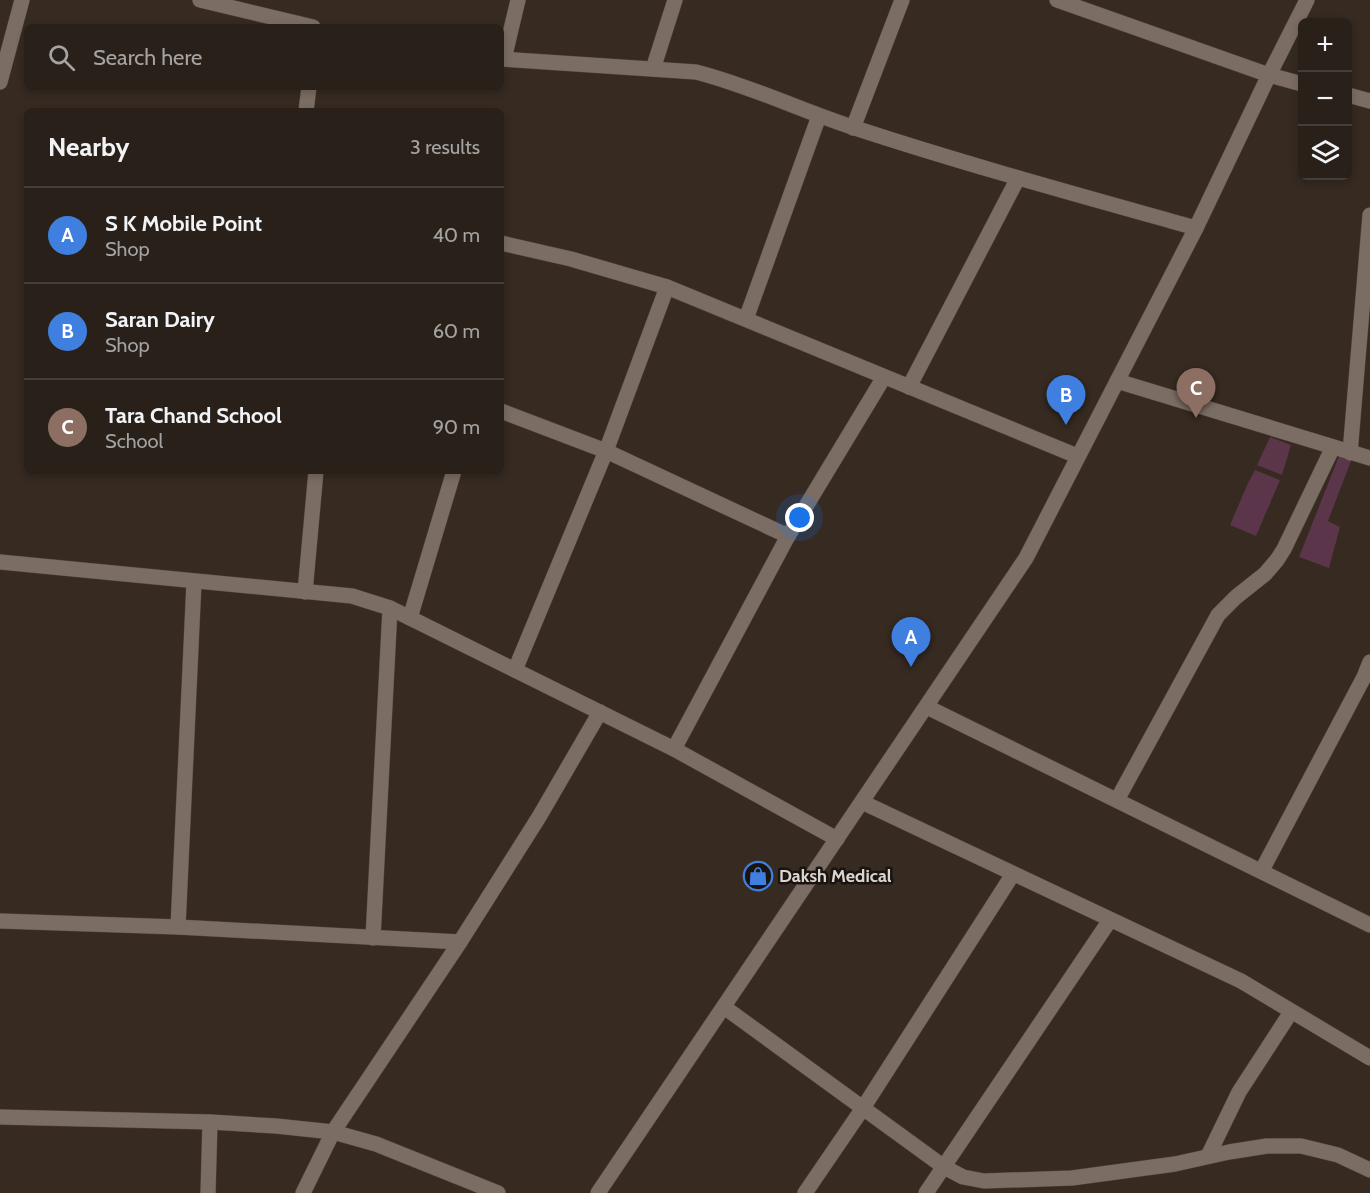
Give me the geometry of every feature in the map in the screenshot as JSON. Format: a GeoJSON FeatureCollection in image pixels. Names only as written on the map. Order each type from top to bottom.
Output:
{"type":"FeatureCollection","features":[{"type":"Feature","properties":{"kind":"street"},"geometry":{"type":"LineString","coordinates":[[0,82],[22,0]]}},
{"type":"Feature","properties":{"kind":"street"},"geometry":{"type":"LineString","coordinates":[[200,0],[300,24]]}},
{"type":"Feature","properties":{"kind":"street"},"geometry":{"type":"LineString","coordinates":[[504,52],[518,0]]}},
{"type":"Feature","properties":{"kind":"street"},"geometry":{"type":"LineString","coordinates":[[653,69],[675,0]]}},
{"type":"Feature","properties":{"kind":"street"},"geometry":{"type":"LineString","coordinates":[[853,128],[902,0]]}},
{"type":"Feature","properties":{"kind":"street"},"geometry":{"type":"LineString","coordinates":[[1057,0],[1269,75],[1298,83]]}},
{"type":"Feature","properties":{"kind":"street"},"geometry":{"type":"LineString","coordinates":[[598,1193],[1026,558],[1196,228],[1307,0]]}},
{"type":"Feature","properties":{"kind":"street"},"geometry":{"type":"LineString","coordinates":[[504,59],[696,72],[727,80],[853,128],[1018,178],[1196,228]]}},
{"type":"Feature","properties":{"kind":"street"},"geometry":{"type":"LineString","coordinates":[[306,108],[309,90]]}},
{"type":"Feature","properties":{"kind":"street"},"geometry":{"type":"LineString","coordinates":[[1352,96],[1370,101]]}},
{"type":"Feature","properties":{"kind":"street"},"geometry":{"type":"LineString","coordinates":[[746,319],[819,116]]}},
{"type":"Feature","properties":{"kind":"street"},"geometry":{"type":"LineString","coordinates":[[909,387],[1018,178]]}},
{"type":"Feature","properties":{"kind":"street"},"geometry":{"type":"LineString","coordinates":[[1350,453],[1370,215]]}},
{"type":"Feature","properties":{"kind":"street"},"geometry":{"type":"LineString","coordinates":[[504,244],[572,259],[667,286],[1077,456]]}},
{"type":"Feature","properties":{"kind":"street"},"geometry":{"type":"LineString","coordinates":[[515,670],[606,451],[667,286]]}},
{"type":"Feature","properties":{"kind":"street"},"geometry":{"type":"LineString","coordinates":[[674,749],[788,536],[884,376]]}},
{"type":"Feature","properties":{"kind":"street"},"geometry":{"type":"LineString","coordinates":[[1117,381],[1370,458]]}},
{"type":"Feature","properties":{"kind":"street"},"geometry":{"type":"LineString","coordinates":[[504,412],[606,451],[788,536]]}},
{"type":"Feature","properties":{"kind":"street"},"geometry":{"type":"LineString","coordinates":[[1117,800],[1218,615],[1265,574],[1284,549],[1333,447]]}},
{"type":"Feature","properties":{"kind":"street"},"geometry":{"type":"LineString","coordinates":[[305,592],[316,474]]}},
{"type":"Feature","properties":{"kind":"street"},"geometry":{"type":"LineString","coordinates":[[410,618],[453,474]]}},
{"type":"Feature","properties":{"kind":"street"},"geometry":{"type":"LineString","coordinates":[[0,562],[352,596],[390,608],[674,749],[837,839]]}},
{"type":"Feature","properties":{"kind":"street"},"geometry":{"type":"LineString","coordinates":[[178,927],[194,582]]}},
{"type":"Feature","properties":{"kind":"street"},"geometry":{"type":"LineString","coordinates":[[373,938],[390,608]]}},
{"type":"Feature","properties":{"kind":"street"},"geometry":{"type":"LineString","coordinates":[[1262,870],[1370,662]]}},
{"type":"Feature","properties":{"kind":"street"},"geometry":{"type":"LineString","coordinates":[[927,707],[1370,925]]}},
{"type":"Feature","properties":{"kind":"street"},"geometry":{"type":"LineString","coordinates":[[303,1193],[333,1132],[460,942],[539,817],[600,712]]}},
{"type":"Feature","properties":{"kind":"street"},"geometry":{"type":"LineString","coordinates":[[862,802],[1241,981],[1370,1058]]}},
{"type":"Feature","properties":{"kind":"street"},"geometry":{"type":"LineString","coordinates":[[805,1193],[863,1108],[1013,874]]}},
{"type":"Feature","properties":{"kind":"street"},"geometry":{"type":"LineString","coordinates":[[926,1193],[1110,920]]}},
{"type":"Feature","properties":{"kind":"street"},"geometry":{"type":"LineString","coordinates":[[0,921],[178,927],[460,942]]}},
{"type":"Feature","properties":{"kind":"street"},"geometry":{"type":"LineString","coordinates":[[724,1007],[944,1167],[963,1177],[984,1181],[1060,1178],[1175,1164],[1267,1146],[1301,1146],[1338,1155],[1370,1170]]}},
{"type":"Feature","properties":{"kind":"street"},"geometry":{"type":"LineString","coordinates":[[1208,1156],[1239,1092],[1291,1012]]}},
{"type":"Feature","properties":{"kind":"street"},"geometry":{"type":"LineString","coordinates":[[0,1117],[210,1122],[333,1132],[376,1144],[498,1193]]}},
{"type":"Feature","properties":{"kind":"street"},"geometry":{"type":"LineString","coordinates":[[208,1193],[210,1122]]}},
{"type":"Feature","properties":{"kind":"building"},"geometry":{"type":"Polygon","coordinates":[[[1270,437],[1291,445],[1282,475],[1257,465],[1270,437]]]}},
{"type":"Feature","properties":{"kind":"building"},"geometry":{"type":"Polygon","coordinates":[[[1339,456],[1351,461],[1328,521],[1340,527],[1329,568],[1299,557],[1339,456]]]}},
{"type":"Feature","properties":{"kind":"building"},"geometry":{"type":"Polygon","coordinates":[[[1255,470],[1280,480],[1256,536],[1230,525],[1255,470]]]}},
{"type":"Feature","properties":{"kind":"place","name":"Tara Chand School"},"geometry":{"type":"Point","coordinates":[1196,418]}},
{"type":"Feature","properties":{"kind":"place","name":"Saran Dairy"},"geometry":{"type":"Point","coordinates":[1066,425]}},
{"type":"Feature","properties":{"kind":"place","name":"S K Mobile Point"},"geometry":{"type":"Point","coordinates":[911,667]}},
{"type":"Feature","properties":{"kind":"place","name":"Daksh Medical"},"geometry":{"type":"Point","coordinates":[758,876]}}]}
